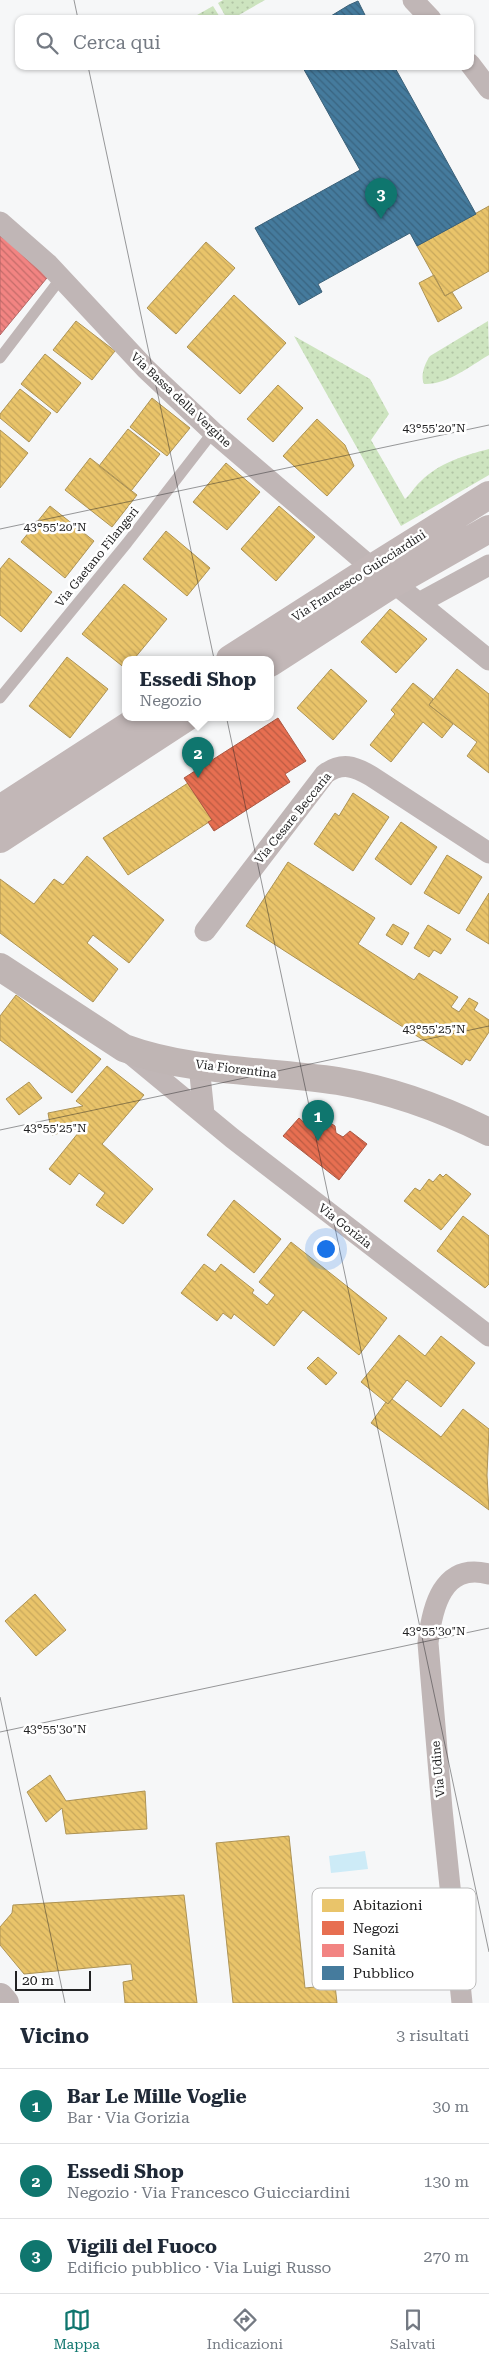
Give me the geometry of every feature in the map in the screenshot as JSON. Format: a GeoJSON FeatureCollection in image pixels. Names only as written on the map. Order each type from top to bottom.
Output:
{"type":"FeatureCollection","features":[{"type":"Feature","properties":{"kind":"main road","name":"Via Francesco Guicciardini"},"geometry":{"type":"LineString","coordinates":[[235,656],[489,495]]}},
{"type":"Feature","properties":{"kind":"main road","name":"Via Francesco Guicciardini"},"geometry":{"type":"LineString","coordinates":[[274,660],[394,583],[489,529]]}},
{"type":"Feature","properties":{"kind":"main road"},"geometry":{"type":"LineString","coordinates":[[0,809],[136,721]]}},
{"type":"Feature","properties":{"kind":"main road"},"geometry":{"type":"LineString","coordinates":[[0,839],[181,721]]}},
{"type":"Feature","properties":{"kind":"main road","name":"Via Fiorentina"},"geometry":{"type":"LineString","coordinates":[[0,966],[124,1048],[161,1060],[337,1081],[371,1088],[401,1096],[459,1117],[489,1132]]}},
{"type":"Feature","properties":{"kind":"street"},"geometry":{"type":"LineString","coordinates":[[413,0],[427,15]]}},
{"type":"Feature","properties":{"kind":"street"},"geometry":{"type":"LineString","coordinates":[[474,69],[489,89]]}},
{"type":"Feature","properties":{"kind":"street","name":"Via Bassa della Vergine"},"geometry":{"type":"LineString","coordinates":[[0,222],[61,278],[141,363],[213,432],[372,568]]}},
{"type":"Feature","properties":{"kind":"street"},"geometry":{"type":"LineString","coordinates":[[419,603],[489,565]]}},
{"type":"Feature","properties":{"kind":"street"},"geometry":{"type":"LineString","coordinates":[[394,583],[489,660]]}},
{"type":"Feature","properties":{"kind":"street","name":"Via Cesare Beccaria"},"geometry":{"type":"LineString","coordinates":[[205,931],[325,774],[342,766],[352,766],[371,776],[485,843]]}},
{"type":"Feature","properties":{"kind":"street","name":"Via Gorizia"},"geometry":{"type":"LineString","coordinates":[[124,1048],[351,1231],[489,1336]]}},
{"type":"Feature","properties":{"kind":"street"},"geometry":{"type":"LineString","coordinates":[[199,1065],[204,1114]]}},
{"type":"Feature","properties":{"kind":"street","name":"Via Udine"},"geometry":{"type":"LineString","coordinates":[[450,1888],[428,1643],[430,1621],[444,1586],[466,1573],[489,1574]]}},
{"type":"Feature","properties":{"kind":"street","name":"Via Udine"},"geometry":{"type":"LineString","coordinates":[[461,1990],[462,2003]]}},
{"type":"Feature","properties":{"kind":"street"},"geometry":{"type":"LineString","coordinates":[[0,1997],[5,2003]]}},
{"type":"Feature","properties":{"kind":"lane"},"geometry":{"type":"LineString","coordinates":[[0,358],[61,278]]}},
{"type":"Feature","properties":{"kind":"lane","name":"Via Gaetano Filangeri"},"geometry":{"type":"LineString","coordinates":[[0,698],[127,543],[213,432]]}},
{"type":"Feature","properties":{"kind":"green space"},"geometry":{"type":"Polygon","coordinates":[[[223,0],[265,0],[239,15],[225,15],[218,3],[223,0]]]}},
{"type":"Feature","properties":{"kind":"green space"},"geometry":{"type":"Polygon","coordinates":[[[213,6],[219,15],[197,15],[213,6]]]}},
{"type":"Feature","properties":{"kind":"green space"},"geometry":{"type":"Polygon","coordinates":[[[488,321],[489,355],[450,378],[424,384],[424,370],[430,356],[488,321]]]}},
{"type":"Feature","properties":{"kind":"green space"},"geometry":{"type":"Polygon","coordinates":[[[294,336],[370,379],[389,414],[371,440],[405,499],[419,483],[436,469],[462,457],[489,449],[489,475],[401,526],[294,336]]]}},
{"type":"Feature","properties":{"kind":"water"},"geometry":{"type":"Polygon","coordinates":[[[365,1851],[368,1869],[331,1873],[329,1856],[365,1851]]]}},
{"type":"Feature","properties":{"kind":"building: Abitazioni"},"geometry":{"type":"Polygon","coordinates":[[[489,206],[489,271],[445,296],[417,246],[489,206]]]}},
{"type":"Feature","properties":{"kind":"building: Abitazioni"},"geometry":{"type":"Polygon","coordinates":[[[206,242],[235,268],[176,334],[147,308],[206,242]]]}},
{"type":"Feature","properties":{"kind":"building: Abitazioni"},"geometry":{"type":"Polygon","coordinates":[[[434,275],[445,296],[452,292],[462,308],[438,322],[419,283],[434,275]]]}},
{"type":"Feature","properties":{"kind":"building: Abitazioni"},"geometry":{"type":"Polygon","coordinates":[[[234,295],[286,343],[240,394],[187,347],[234,295]]]}},
{"type":"Feature","properties":{"kind":"building: Abitazioni"},"geometry":{"type":"Polygon","coordinates":[[[76,321],[115,351],[92,380],[53,350],[76,321]]]}},
{"type":"Feature","properties":{"kind":"building: Abitazioni"},"geometry":{"type":"Polygon","coordinates":[[[45,354],[81,383],[57,413],[21,384],[45,354]]]}},
{"type":"Feature","properties":{"kind":"building: Abitazioni"},"geometry":{"type":"Polygon","coordinates":[[[278,385],[303,408],[273,442],[247,419],[278,385]]]}},
{"type":"Feature","properties":{"kind":"building: Abitazioni"},"geometry":{"type":"Polygon","coordinates":[[[20,389],[51,413],[29,442],[0,418],[0,414],[20,389]]]}},
{"type":"Feature","properties":{"kind":"building: Abitazioni"},"geometry":{"type":"Polygon","coordinates":[[[152,398],[190,428],[167,456],[130,427],[152,398]]]}},
{"type":"Feature","properties":{"kind":"building: Abitazioni"},"geometry":{"type":"Polygon","coordinates":[[[317,419],[345,445],[354,466],[327,496],[283,456],[317,419]]]}},
{"type":"Feature","properties":{"kind":"building: Abitazioni"},"geometry":{"type":"Polygon","coordinates":[[[128,429],[160,454],[131,491],[99,466],[128,429]]]}},
{"type":"Feature","properties":{"kind":"building: Abitazioni"},"geometry":{"type":"Polygon","coordinates":[[[0,430],[28,453],[0,488],[0,430]]]}},
{"type":"Feature","properties":{"kind":"building: Abitazioni"},"geometry":{"type":"Polygon","coordinates":[[[90,458],[137,495],[112,527],[65,490],[90,458]]]}},
{"type":"Feature","properties":{"kind":"building: Abitazioni"},"geometry":{"type":"Polygon","coordinates":[[[226,463],[260,492],[227,530],[193,502],[226,463]]]}},
{"type":"Feature","properties":{"kind":"building: Abitazioni"},"geometry":{"type":"Polygon","coordinates":[[[50,506],[94,541],[65,578],[21,542],[50,506]]]}},
{"type":"Feature","properties":{"kind":"building: Abitazioni"},"geometry":{"type":"Polygon","coordinates":[[[279,506],[315,537],[276,581],[241,549],[279,506]]]}},
{"type":"Feature","properties":{"kind":"building: Abitazioni"},"geometry":{"type":"Polygon","coordinates":[[[166,531],[210,568],[187,596],[143,559],[166,531]]]}},
{"type":"Feature","properties":{"kind":"building: Abitazioni"},"geometry":{"type":"Polygon","coordinates":[[[9,558],[52,592],[21,632],[0,615],[0,569],[9,558]]]}},
{"type":"Feature","properties":{"kind":"building: Abitazioni"},"geometry":{"type":"Polygon","coordinates":[[[124,584],[167,619],[136,656],[122,656],[122,666],[82,634],[124,584]]]}},
{"type":"Feature","properties":{"kind":"building: Abitazioni"},"geometry":{"type":"Polygon","coordinates":[[[390,609],[427,639],[396,673],[361,642],[390,609]]]}},
{"type":"Feature","properties":{"kind":"building: Abitazioni"},"geometry":{"type":"Polygon","coordinates":[[[67,657],[108,689],[70,738],[29,706],[67,657]]]}},
{"type":"Feature","properties":{"kind":"building: Abitazioni"},"geometry":{"type":"Polygon","coordinates":[[[331,669],[367,701],[333,740],[297,708],[331,669]]]}},
{"type":"Feature","properties":{"kind":"building: Abitazioni"},"geometry":{"type":"Polygon","coordinates":[[[457,669],[489,694],[489,773],[467,756],[477,742],[429,705],[457,669]]]}},
{"type":"Feature","properties":{"kind":"building: Abitazioni"},"geometry":{"type":"Polygon","coordinates":[[[413,683],[433,699],[429,705],[453,724],[442,738],[423,722],[391,762],[370,745],[395,714],[391,710],[413,683]]]}},
{"type":"Feature","properties":{"kind":"building: Abitazioni"},"geometry":{"type":"Polygon","coordinates":[[[188,783],[212,820],[128,875],[103,838],[188,783]]]}},
{"type":"Feature","properties":{"kind":"building: Abitazioni"},"geometry":{"type":"Polygon","coordinates":[[[353,793],[389,817],[353,871],[314,844],[335,813],[339,816],[353,793]]]}},
{"type":"Feature","properties":{"kind":"building: Abitazioni"},"geometry":{"type":"Polygon","coordinates":[[[401,822],[437,847],[411,885],[375,859],[401,822]]]}},
{"type":"Feature","properties":{"kind":"building: Abitazioni"},"geometry":{"type":"Polygon","coordinates":[[[447,855],[482,877],[459,914],[424,893],[447,855]]]}},
{"type":"Feature","properties":{"kind":"building: Abitazioni"},"geometry":{"type":"Polygon","coordinates":[[[87,856],[164,920],[129,963],[93,935],[87,943],[118,969],[93,1002],[0,933],[0,879],[34,904],[54,879],[63,885],[87,856]]]}},
{"type":"Feature","properties":{"kind":"building: Abitazioni"},"geometry":{"type":"Polygon","coordinates":[[[288,862],[375,918],[358,944],[414,980],[419,973],[458,997],[451,1007],[459,1012],[469,998],[478,1003],[474,1010],[489,1020],[489,1032],[470,1061],[466,1059],[462,1065],[246,926],[288,862]]]}},
{"type":"Feature","properties":{"kind":"building: Abitazioni"},"geometry":{"type":"Polygon","coordinates":[[[489,893],[489,944],[466,930],[489,893]]]}},
{"type":"Feature","properties":{"kind":"building: Abitazioni"},"geometry":{"type":"Polygon","coordinates":[[[393,924],[409,933],[402,945],[386,935],[393,924]]]}},
{"type":"Feature","properties":{"kind":"building: Abitazioni"},"geometry":{"type":"Polygon","coordinates":[[[428,925],[451,939],[441,954],[434,950],[429,957],[414,948],[428,925]]]}},
{"type":"Feature","properties":{"kind":"building: Abitazioni"},"geometry":{"type":"Polygon","coordinates":[[[16,995],[101,1059],[72,1093],[0,1040],[0,1016],[16,995]]]}},
{"type":"Feature","properties":{"kind":"building: Abitazioni"},"geometry":{"type":"Polygon","coordinates":[[[107,1066],[144,1095],[102,1144],[153,1189],[123,1224],[96,1205],[105,1193],[79,1173],[70,1185],[49,1169],[83,1127],[52,1135],[48,1113],[83,1106],[76,1101],[107,1066]]]}},
{"type":"Feature","properties":{"kind":"building: Abitazioni"},"geometry":{"type":"Polygon","coordinates":[[[29,1082],[42,1098],[19,1115],[6,1099],[29,1082]]]}},
{"type":"Feature","properties":{"kind":"building: Abitazioni"},"geometry":{"type":"Polygon","coordinates":[[[440,1174],[443,1177],[446,1174],[471,1194],[441,1230],[404,1201],[415,1188],[420,1191],[429,1179],[433,1182],[440,1174]]]}},
{"type":"Feature","properties":{"kind":"building: Abitazioni"},"geometry":{"type":"Polygon","coordinates":[[[234,1200],[281,1239],[254,1273],[207,1235],[234,1200]]]}},
{"type":"Feature","properties":{"kind":"building: Abitazioni"},"geometry":{"type":"Polygon","coordinates":[[[463,1216],[489,1236],[489,1284],[485,1288],[437,1251],[463,1216]]]}},
{"type":"Feature","properties":{"kind":"building: Abitazioni"},"geometry":{"type":"Polygon","coordinates":[[[291,1242],[387,1318],[359,1355],[303,1310],[274,1346],[234,1314],[231,1319],[223,1313],[217,1321],[181,1293],[204,1264],[215,1272],[221,1264],[254,1290],[252,1293],[267,1305],[275,1295],[259,1282],[291,1242]]]}},
{"type":"Feature","properties":{"kind":"building: Abitazioni"},"geometry":{"type":"Polygon","coordinates":[[[399,1335],[425,1356],[441,1336],[475,1363],[441,1407],[407,1380],[388,1404],[361,1382],[399,1335]]]}},
{"type":"Feature","properties":{"kind":"building: Abitazioni"},"geometry":{"type":"Polygon","coordinates":[[[318,1357],[337,1373],[326,1385],[307,1368],[318,1357]]]}},
{"type":"Feature","properties":{"kind":"building: Abitazioni"},"geometry":{"type":"Polygon","coordinates":[[[392,1399],[441,1437],[463,1409],[489,1429],[487,1475],[489,1510],[371,1423],[386,1402],[388,1404],[392,1399]]]}},
{"type":"Feature","properties":{"kind":"building: Abitazioni"},"geometry":{"type":"Polygon","coordinates":[[[35,1594],[66,1630],[36,1656],[5,1621],[35,1594]]]}},
{"type":"Feature","properties":{"kind":"building: Abitazioni"},"geometry":{"type":"Polygon","coordinates":[[[50,1775],[66,1801],[145,1791],[147,1829],[66,1834],[62,1808],[46,1822],[27,1792],[50,1775]]]}},
{"type":"Feature","properties":{"kind":"building: Abitazioni"},"geometry":{"type":"Polygon","coordinates":[[[289,1836],[305,1988],[312,1987],[312,1990],[336,1990],[337,2003],[233,2003],[216,1843],[289,1836]]]}},
{"type":"Feature","properties":{"kind":"building: Abitazioni"},"geometry":{"type":"Polygon","coordinates":[[[184,1895],[197,2003],[125,2003],[123,1982],[133,1980],[131,1964],[24,1974],[0,1945],[0,1927],[12,1913],[13,1905],[184,1895]]]}},
{"type":"Feature","properties":{"kind":"building: Negozi"},"geometry":{"type":"Polygon","coordinates":[[[278,718],[306,761],[285,774],[290,782],[214,831],[208,822],[212,820],[184,778],[278,718]]]}},
{"type":"Feature","properties":{"kind":"building: Negozi"},"geometry":{"type":"Polygon","coordinates":[[[299,1118],[309,1127],[314,1121],[326,1120],[335,1126],[336,1133],[343,1137],[350,1131],[367,1144],[339,1180],[283,1136],[299,1118]]]}},
{"type":"Feature","properties":{"kind":"building: Sanità"},"geometry":{"type":"Polygon","coordinates":[[[0,236],[51,273],[0,335],[0,236]]]}},
{"type":"Feature","properties":{"kind":"building: Pubblico"},"geometry":{"type":"Polygon","coordinates":[[[358,1],[365,15],[333,15],[358,1]]]}},
{"type":"Feature","properties":{"kind":"building: Pubblico"},"geometry":{"type":"Polygon","coordinates":[[[304,70],[396,70],[476,214],[417,246],[410,233],[318,284],[322,292],[299,305],[255,228],[360,170],[304,70]]]}},
{"type":"Feature","properties":{"kind":"place","name":"Vigili del Fuoco"},"geometry":{"type":"Point","coordinates":[381,219]}},
{"type":"Feature","properties":{"kind":"place","name":"Essedi Shop"},"geometry":{"type":"Point","coordinates":[198,778]}},
{"type":"Feature","properties":{"kind":"place","name":"Bar Le Mille Voglie"},"geometry":{"type":"Point","coordinates":[318,1141]}}]}
